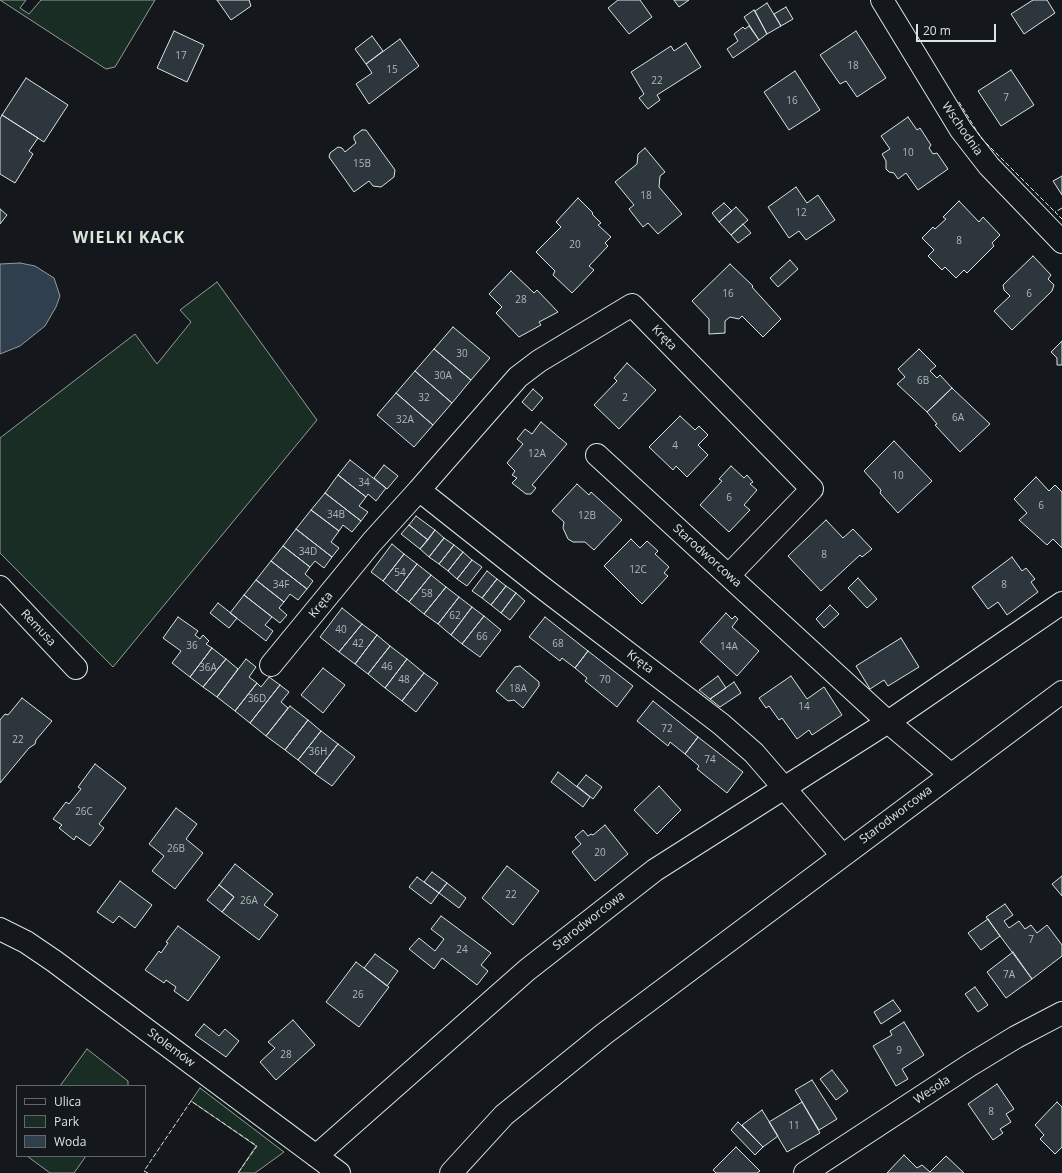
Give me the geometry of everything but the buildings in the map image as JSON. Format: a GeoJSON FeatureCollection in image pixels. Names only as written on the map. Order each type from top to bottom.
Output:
{"type":"FeatureCollection","features":[{"type":"Feature","properties":{"kind":"street","name":"Wschodnia"},"geometry":{"type":"LineString","coordinates":[[882,0],[961,130],[993,170],[1062,242]]}},
{"type":"Feature","properties":{"kind":"street","name":"Kręta"},"geometry":{"type":"LineString","coordinates":[[272,665],[372,542],[518,377],[538,361],[632,305],[812,489],[729,575]]}},
{"type":"Feature","properties":{"kind":"street","name":"Starodworcowa"},"geometry":{"type":"LineString","coordinates":[[597,455],[888,722],[950,774]]}},
{"type":"Feature","properties":{"kind":"street","name":"Kręta"},"geometry":{"type":"LineString","coordinates":[[419,490],[539,585],[721,724],[754,753],[783,789],[842,855]]}},
{"type":"Feature","properties":{"kind":"street","name":"Remusa"},"geometry":{"type":"LineString","coordinates":[[0,587],[76,668]]}},
{"type":"Feature","properties":{"kind":"street","name":"Starodworcowa"},"geometry":{"type":"LineString","coordinates":[[316,1156],[527,970],[655,870],[888,722],[1062,603]]}},
{"type":"Feature","properties":{"kind":"street","name":"Starodworcowa"},"geometry":{"type":"LineString","coordinates":[[451,1173],[504,1115],[530,1092],[604,1034],[842,855],[1062,692]]}},
{"type":"Feature","properties":{"kind":"street","name":"Stolemów"},"geometry":{"type":"LineString","coordinates":[[0,928],[26,942],[54,961],[339,1173]]}},
{"type":"Feature","properties":{"kind":"street","name":"Wesoła"},"geometry":{"type":"LineString","coordinates":[[805,1173],[970,1064],[1016,1037],[1060,1018]]}},
{"type":"Feature","properties":{"kind":"green space"},"geometry":{"type":"Polygon","coordinates":[[[0,0],[26,0],[20,8],[29,14],[41,0],[155,0],[115,67],[106,69],[0,0]]]}},
{"type":"Feature","properties":{"kind":"green space"},"geometry":{"type":"Polygon","coordinates":[[[217,282],[317,420],[113,667],[0,553],[0,438],[135,334],[157,364],[191,322],[180,310],[217,282]]]}},
{"type":"Feature","properties":{"kind":"green space"},"geometry":{"type":"Polygon","coordinates":[[[87,1049],[128,1081],[128,1085],[61,1085],[87,1049]]]}},
{"type":"Feature","properties":{"kind":"green space"},"geometry":{"type":"Polygon","coordinates":[[[200,1088],[284,1152],[255,1173],[238,1173],[256,1146],[191,1101],[200,1088]]]}},
{"type":"Feature","properties":{"kind":"green space"},"geometry":{"type":"Polygon","coordinates":[[[28,1157],[85,1157],[74,1173],[50,1173],[28,1157]]]}},
{"type":"Feature","properties":{"kind":"water"},"geometry":{"type":"Polygon","coordinates":[[[20,263],[35,266],[54,278],[60,296],[56,307],[45,326],[20,346],[0,354],[0,264],[20,263]]]}},
{"type":"Feature","properties":{"kind":"fence"},"geometry":{"type":"LineString","coordinates":[[959,102],[981,138],[1055,212]]}},
{"type":"Feature","properties":{"kind":"fence"},"geometry":{"type":"LineString","coordinates":[[1062,208],[1055,212],[1062,219]]}},
{"type":"Feature","properties":{"kind":"fence"},"geometry":{"type":"LineString","coordinates":[[148,1173],[144,1171],[191,1101],[257,1146],[238,1173]]}},
{"type":"Feature","properties":{"kind":"district","name":"WIELKI KACK"},"geometry":{"type":"Point","coordinates":[129,238]}}]}
